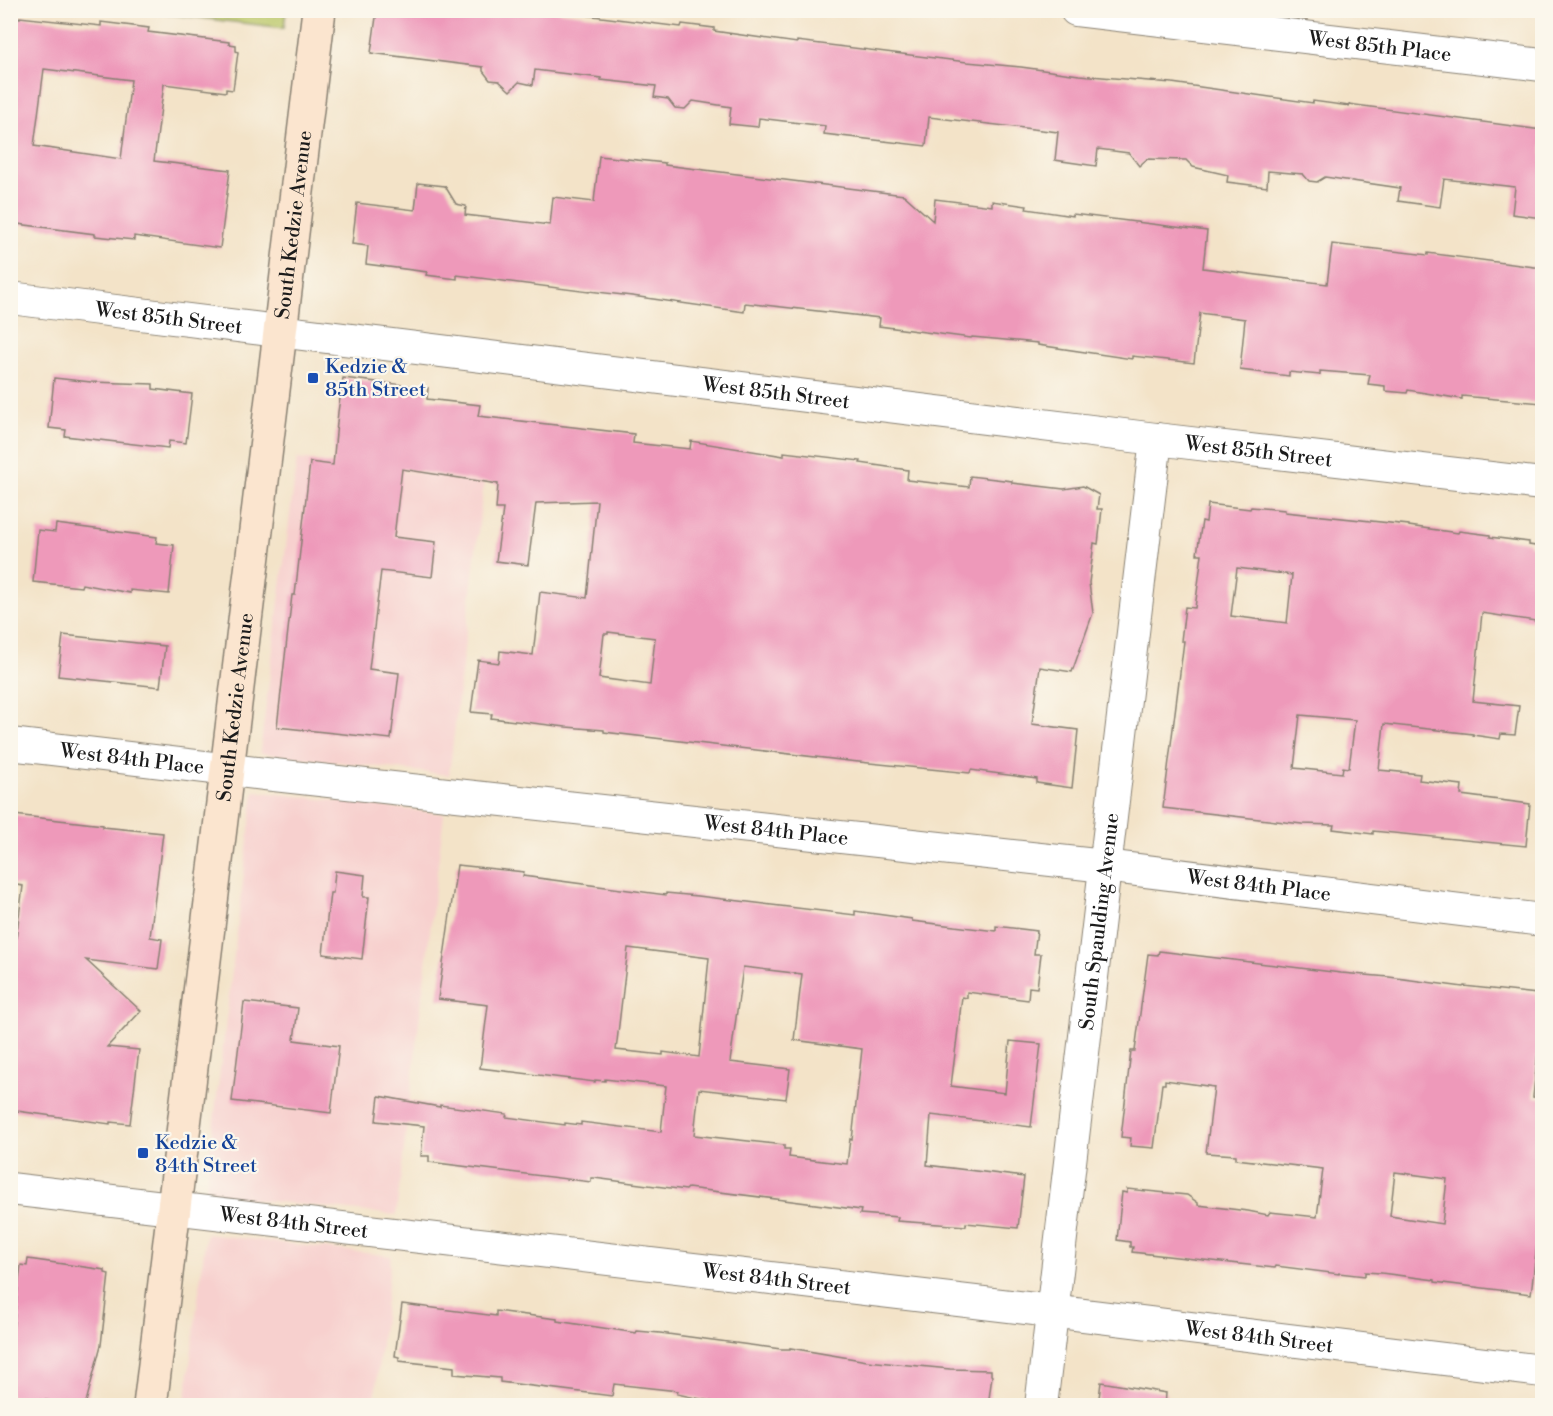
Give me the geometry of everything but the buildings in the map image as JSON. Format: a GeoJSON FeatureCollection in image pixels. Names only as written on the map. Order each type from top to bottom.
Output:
{"type":"FeatureCollection","features":[{"type":"Feature","properties":{"kind":"main road","name":"South Kedzie Avenue"},"geometry":{"type":"LineString","coordinates":[[150,1406],[319,10]]}},
{"type":"Feature","properties":{"kind":"street","name":"West 85th Place"},"geometry":{"type":"LineString","coordinates":[[1076,10],[1542,65]]}},
{"type":"Feature","properties":{"kind":"street","name":"West 85th Street"},"geometry":{"type":"LineString","coordinates":[[10,298],[1156,439],[1542,484]]}},
{"type":"Feature","properties":{"kind":"street","name":"South Spaulding Avenue"},"geometry":{"type":"LineString","coordinates":[[1041,1406],[1156,439]]}},
{"type":"Feature","properties":{"kind":"street","name":"West 84th Place"},"geometry":{"type":"LineString","coordinates":[[10,744],[1105,866],[1542,920]]}},
{"type":"Feature","properties":{"kind":"street","name":"West 84th Street"},"geometry":{"type":"LineString","coordinates":[[10,1189],[1542,1371]]}},
{"type":"Feature","properties":{"kind":"shaded area"},"geometry":{"type":"Polygon","coordinates":[[[297,459],[484,481],[449,775],[260,753],[297,459]]]}},
{"type":"Feature","properties":{"kind":"shaded area"},"geometry":{"type":"Polygon","coordinates":[[[254,791],[444,814],[396,1215],[205,1194],[254,791]]]}},
{"type":"Feature","properties":{"kind":"shaded area"},"geometry":{"type":"Polygon","coordinates":[[[206,1234],[391,1256],[374,1405],[185,1405],[206,1234]]]}},
{"type":"Feature","properties":{"kind":"green space"},"geometry":{"type":"Polygon","coordinates":[[[286,10],[284,28],[141,11],[286,10]]]}},
{"type":"Feature","properties":{"kind":"place","name":"Kedzie & 85th Street"},"geometry":{"type":"Point","coordinates":[313,378]}},
{"type":"Feature","properties":{"kind":"place","name":"Kedzie & 84th Street"},"geometry":{"type":"Point","coordinates":[143,1153]}}]}
